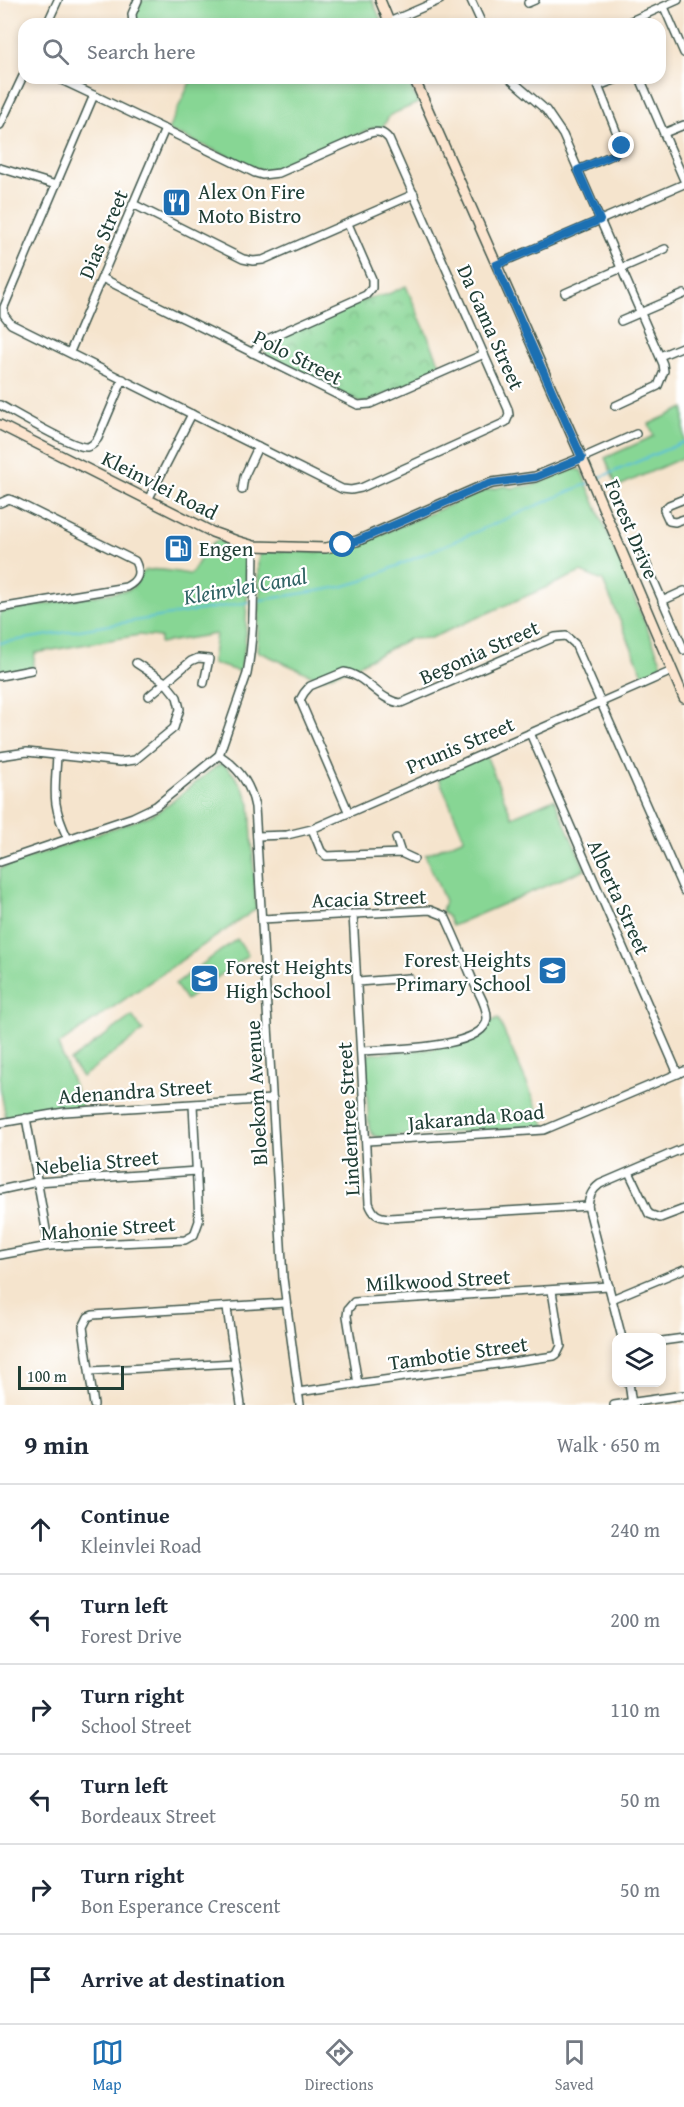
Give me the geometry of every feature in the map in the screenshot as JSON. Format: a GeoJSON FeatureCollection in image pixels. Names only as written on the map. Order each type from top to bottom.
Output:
{"type":"FeatureCollection","features":[{"type":"Feature","properties":{"kind":"street"},"geometry":{"type":"LineString","coordinates":[[50,18],[58,0]]}},
{"type":"Feature","properties":{"kind":"street"},"geometry":{"type":"LineString","coordinates":[[132,18],[138,0]]}},
{"type":"Feature","properties":{"kind":"street"},"geometry":{"type":"LineString","coordinates":[[380,0],[388,18]]}},
{"type":"Feature","properties":{"kind":"street"},"geometry":{"type":"LineString","coordinates":[[401,18],[440,0]]}},
{"type":"Feature","properties":{"kind":"street"},"geometry":{"type":"LineString","coordinates":[[471,0],[479,18]]}},
{"type":"Feature","properties":{"kind":"street"},"geometry":{"type":"LineString","coordinates":[[638,18],[678,0]]}},
{"type":"Feature","properties":{"kind":"street"},"geometry":{"type":"LineString","coordinates":[[663,7],[684,52]]}},
{"type":"Feature","properties":{"kind":"street"},"geometry":{"type":"LineString","coordinates":[[0,125],[19,84]]}},
{"type":"Feature","properties":{"kind":"street"},"geometry":{"type":"LineString","coordinates":[[70,84],[165,129]]}},
{"type":"Feature","properties":{"kind":"street","name":"Forest Drive"},"geometry":{"type":"LineString","coordinates":[[417,84],[587,469],[684,698]]}},
{"type":"Feature","properties":{"kind":"street"},"geometry":{"type":"LineString","coordinates":[[516,84],[546,110],[563,135],[660,356],[664,371],[660,385],[615,406]]}},
{"type":"Feature","properties":{"kind":"street"},"geometry":{"type":"LineString","coordinates":[[578,170],[615,154],[622,148],[622,142],[598,86],[604,84]]}},
{"type":"Feature","properties":{"kind":"street"},"geometry":{"type":"LineString","coordinates":[[496,265],[684,182],[643,84]]}},
{"type":"Feature","properties":{"kind":"street","name":"Da Gama Street"},"geometry":{"type":"LineString","coordinates":[[94,95],[6,299],[4,315],[11,324],[338,488],[351,490],[360,488],[506,423],[509,415],[508,409],[389,139],[380,132],[370,133],[279,173],[262,175],[165,129]]}},
{"type":"Feature","properties":{"kind":"street"},"geometry":{"type":"LineString","coordinates":[[664,133],[684,125]]}},
{"type":"Feature","properties":{"kind":"street","name":"Dias Street"},"geometry":{"type":"LineString","coordinates":[[70,352],[165,129]]}},
{"type":"Feature","properties":{"kind":"street"},"geometry":{"type":"LineString","coordinates":[[0,168],[56,184]]}},
{"type":"Feature","properties":{"kind":"street"},"geometry":{"type":"LineString","coordinates":[[133,204],[243,259],[253,261],[263,260],[414,194]]}},
{"type":"Feature","properties":{"kind":"street"},"geometry":{"type":"LineString","coordinates":[[252,353],[263,341],[366,295],[370,291],[372,279],[348,224]]}},
{"type":"Feature","properties":{"kind":"street"},"geometry":{"type":"LineString","coordinates":[[565,293],[664,249]]}},
{"type":"Feature","properties":{"kind":"street","name":"Polo Street"},"geometry":{"type":"LineString","coordinates":[[102,278],[362,406],[484,354]]}},
{"type":"Feature","properties":{"kind":"street"},"geometry":{"type":"LineString","coordinates":[[621,321],[684,294]]}},
{"type":"Feature","properties":{"kind":"street"},"geometry":{"type":"LineString","coordinates":[[660,356],[684,346]]}},
{"type":"Feature","properties":{"kind":"street"},"geometry":{"type":"LineString","coordinates":[[0,405],[74,444],[88,447],[94,443],[123,379]]}},
{"type":"Feature","properties":{"kind":"street"},"geometry":{"type":"LineString","coordinates":[[148,500],[192,414]]}},
{"type":"Feature","properties":{"kind":"street","name":"Kleinvlei Road"},"geometry":{"type":"LineString","coordinates":[[0,425],[212,532],[254,546],[318,548],[343,545],[478,488],[492,483],[536,477],[582,458]]}},
{"type":"Feature","properties":{"kind":"street"},"geometry":{"type":"LineString","coordinates":[[582,458],[636,434]]}},
{"type":"Feature","properties":{"kind":"street"},"geometry":{"type":"LineString","coordinates":[[242,490],[244,477],[258,447]]}},
{"type":"Feature","properties":{"kind":"street"},"geometry":{"type":"LineString","coordinates":[[684,499],[669,505],[664,512],[671,522],[684,519]]}},
{"type":"Feature","properties":{"kind":"street"},"geometry":{"type":"LineString","coordinates":[[0,503],[14,501],[95,540],[135,561],[138,573],[135,581],[126,587],[0,608]]}},
{"type":"Feature","properties":{"kind":"street"},"geometry":{"type":"LineString","coordinates":[[0,862],[134,817],[151,809],[219,754],[247,674],[251,644],[254,546]]}},
{"type":"Feature","properties":{"kind":"street","name":"Forest Drive"},"geometry":{"type":"LineString","coordinates":[[643,556],[684,650]]}},
{"type":"Feature","properties":{"kind":"street"},"geometry":{"type":"LineString","coordinates":[[662,601],[684,591]]}},
{"type":"Feature","properties":{"kind":"street","name":"Begonia Street"},"geometry":{"type":"LineString","coordinates":[[348,811],[300,700],[310,687],[344,672],[354,674],[391,701],[401,703],[562,635],[569,637],[575,644],[684,891]]}},
{"type":"Feature","properties":{"kind":"street"},"geometry":{"type":"LineString","coordinates":[[149,696],[191,660],[209,659],[204,683]]}},
{"type":"Feature","properties":{"kind":"street"},"geometry":{"type":"LineString","coordinates":[[0,756],[27,752],[120,762],[135,760],[170,732],[177,722],[180,709],[178,701],[165,682],[136,663]]}},
{"type":"Feature","properties":{"kind":"street"},"geometry":{"type":"LineString","coordinates":[[0,676],[32,670]]}},
{"type":"Feature","properties":{"kind":"street","name":"Prunis Street"},"geometry":{"type":"LineString","coordinates":[[257,836],[286,835],[312,828],[672,671]]}},
{"type":"Feature","properties":{"kind":"street","name":"Alberta Street"},"geometry":{"type":"LineString","coordinates":[[530,733],[681,1072]]}},
{"type":"Feature","properties":{"kind":"street","name":"Bloekom Avenue"},"geometry":{"type":"LineString","coordinates":[[219,754],[241,776],[252,793],[255,807],[285,1303],[300,1405]]}},
{"type":"Feature","properties":{"kind":"street"},"geometry":{"type":"LineString","coordinates":[[57,756],[55,805],[59,821],[68,839]]}},
{"type":"Feature","properties":{"kind":"street"},"geometry":{"type":"LineString","coordinates":[[312,828],[321,851],[326,856],[401,852],[414,859]]}},
{"type":"Feature","properties":{"kind":"street"},"geometry":{"type":"LineString","coordinates":[[396,838],[401,852]]}},
{"type":"Feature","properties":{"kind":"street","name":"Acacia Street"},"geometry":{"type":"LineString","coordinates":[[262,919],[430,910],[445,916],[483,1004],[487,1020],[479,1031],[447,1044],[361,1051]]}},
{"type":"Feature","properties":{"kind":"street","name":"Lindentree Street"},"geometry":{"type":"LineString","coordinates":[[353,914],[369,1203],[372,1210],[381,1217],[588,1206]]}},
{"type":"Feature","properties":{"kind":"street"},"geometry":{"type":"LineString","coordinates":[[358,982],[409,978]]}},
{"type":"Feature","properties":{"kind":"street","name":"Jakaranda Road"},"geometry":{"type":"LineString","coordinates":[[367,1141],[544,1130],[681,1072]]}},
{"type":"Feature","properties":{"kind":"street","name":"Adenandra Street"},"geometry":{"type":"LineString","coordinates":[[0,1123],[64,1112],[273,1099]]}},
{"type":"Feature","properties":{"kind":"street","name":"Mahonie Street"},"geometry":{"type":"LineString","coordinates":[[0,1255],[49,1246],[189,1239],[199,1226],[193,1104]]}},
{"type":"Feature","properties":{"kind":"street"},"geometry":{"type":"LineString","coordinates":[[26,1118],[49,1246]]}},
{"type":"Feature","properties":{"kind":"street"},"geometry":{"type":"LineString","coordinates":[[621,1333],[588,1206],[590,1197],[597,1187],[684,1148]]}},
{"type":"Feature","properties":{"kind":"street","name":"Nebelia Street"},"geometry":{"type":"LineString","coordinates":[[0,1190],[37,1182],[197,1171]]}},
{"type":"Feature","properties":{"kind":"street"},"geometry":{"type":"LineString","coordinates":[[629,1172],[649,1214],[660,1218],[684,1209]]}},
{"type":"Feature","properties":{"kind":"street"},"geometry":{"type":"LineString","coordinates":[[612,1299],[684,1269]]}},
{"type":"Feature","properties":{"kind":"street","name":"Milkwood Street"},"geometry":{"type":"LineString","coordinates":[[358,1384],[347,1316],[348,1309],[354,1302],[609,1286]]}},
{"type":"Feature","properties":{"kind":"street","name":"Tambotie Street"},"geometry":{"type":"LineString","coordinates":[[298,1392],[554,1356],[561,1346],[552,1291]]}},
{"type":"Feature","properties":{"kind":"street"},"geometry":{"type":"LineString","coordinates":[[94,1405],[83,1327],[86,1319],[91,1316],[285,1303]]}},
{"type":"Feature","properties":{"kind":"street"},"geometry":{"type":"LineString","coordinates":[[227,1308],[241,1405]]}},
{"type":"Feature","properties":{"kind":"street"},"geometry":{"type":"LineString","coordinates":[[666,1340],[684,1338]]}},
{"type":"Feature","properties":{"kind":"street"},"geometry":{"type":"LineString","coordinates":[[90,1371],[235,1363]]}},
{"type":"Feature","properties":{"kind":"street"},"geometry":{"type":"LineString","coordinates":[[629,1387],[631,1404]]}},
{"type":"Feature","properties":{"kind":"street"},"geometry":{"type":"LineString","coordinates":[[614,1405],[684,1395]]}},
{"type":"Feature","properties":{"kind":"green space"},"geometry":{"type":"Polygon","coordinates":[[[142,0],[372,0],[380,18],[135,18],[142,0]]]}},
{"type":"Feature","properties":{"kind":"green space"},"geometry":{"type":"Polygon","coordinates":[[[189,84],[410,84],[418,103],[390,115],[382,128],[373,128],[278,169],[263,171],[168,130],[189,84]]]}},
{"type":"Feature","properties":{"kind":"green space"},"geometry":{"type":"Polygon","coordinates":[[[406,286],[442,369],[368,402],[360,403],[266,355],[265,347],[270,341],[369,298],[386,295],[406,286]]]}},
{"type":"Feature","properties":{"kind":"green space"},"geometry":{"type":"Polygon","coordinates":[[[684,408],[684,457],[617,487],[605,458],[654,436],[649,424],[684,408]]]}},
{"type":"Feature","properties":{"kind":"green space"},"geometry":{"type":"Polygon","coordinates":[[[573,469],[581,470],[662,664],[657,673],[645,679],[603,581],[581,572],[431,638],[409,639],[356,666],[320,679],[257,651],[260,587],[258,587],[258,559],[263,551],[324,552],[346,549],[483,491],[505,486],[511,488],[534,485],[573,469]]]}},
{"type":"Feature","properties":{"kind":"green space"},"geometry":{"type":"Polygon","coordinates":[[[218,540],[245,549],[249,556],[245,645],[240,672],[212,663],[216,634],[160,643],[160,637],[139,635],[35,653],[33,668],[0,673],[0,612],[128,590],[147,570],[191,574],[206,550],[218,540]]]}},
{"type":"Feature","properties":{"kind":"green space"},"geometry":{"type":"Polygon","coordinates":[[[486,755],[512,817],[554,799],[585,869],[452,926],[442,911],[445,901],[425,855],[464,838],[438,776],[486,755]]]}},
{"type":"Feature","properties":{"kind":"green space"},"geometry":{"type":"Polygon","coordinates":[[[222,764],[239,781],[250,804],[256,909],[58,1045],[83,1108],[53,1110],[6,1118],[0,1087],[0,868],[149,816],[162,809],[222,764]]]}},
{"type":"Feature","properties":{"kind":"green space"},"geometry":{"type":"Polygon","coordinates":[[[237,939],[248,955],[186,1000],[175,984],[237,939]]]}},
{"type":"Feature","properties":{"kind":"green space"},"geometry":{"type":"Polygon","coordinates":[[[132,1016],[143,1031],[82,1077],[70,1061],[132,1016]]]}},
{"type":"Feature","properties":{"kind":"green space"},"geometry":{"type":"Polygon","coordinates":[[[498,1018],[546,1127],[378,1137],[373,1135],[369,1128],[365,1062],[369,1054],[432,1049],[481,1032],[490,1022],[498,1018]]]}},
{"type":"Feature","properties":{"kind":"waterway","name":"Kleinvlei Canal"},"geometry":{"type":"LineString","coordinates":[[594,480],[684,442]]}},
{"type":"Feature","properties":{"kind":"waterway","name":"Kleinvlei Canal"},"geometry":{"type":"LineString","coordinates":[[0,643],[341,587],[362,581],[589,483]]}},
{"type":"Feature","properties":{"kind":"place","name":"Alex On Fire Moto Bistro"},"geometry":{"type":"Point","coordinates":[177,203]}},
{"type":"Feature","properties":{"kind":"place","name":"Engen"},"geometry":{"type":"Point","coordinates":[178,548]}},
{"type":"Feature","properties":{"kind":"place","name":"Forest Heights Primary School"},"geometry":{"type":"Point","coordinates":[552,971]}},
{"type":"Feature","properties":{"kind":"place","name":"Forest Heights High School"},"geometry":{"type":"Point","coordinates":[205,978]}},
{"type":"Feature","properties":{"kind":"route"},"geometry":{"type":"LineString","coordinates":[[343,545],[478,488],[492,483],[536,477],[582,458],[496,265],[600,220],[578,170],[615,154],[622,146]]}}]}
